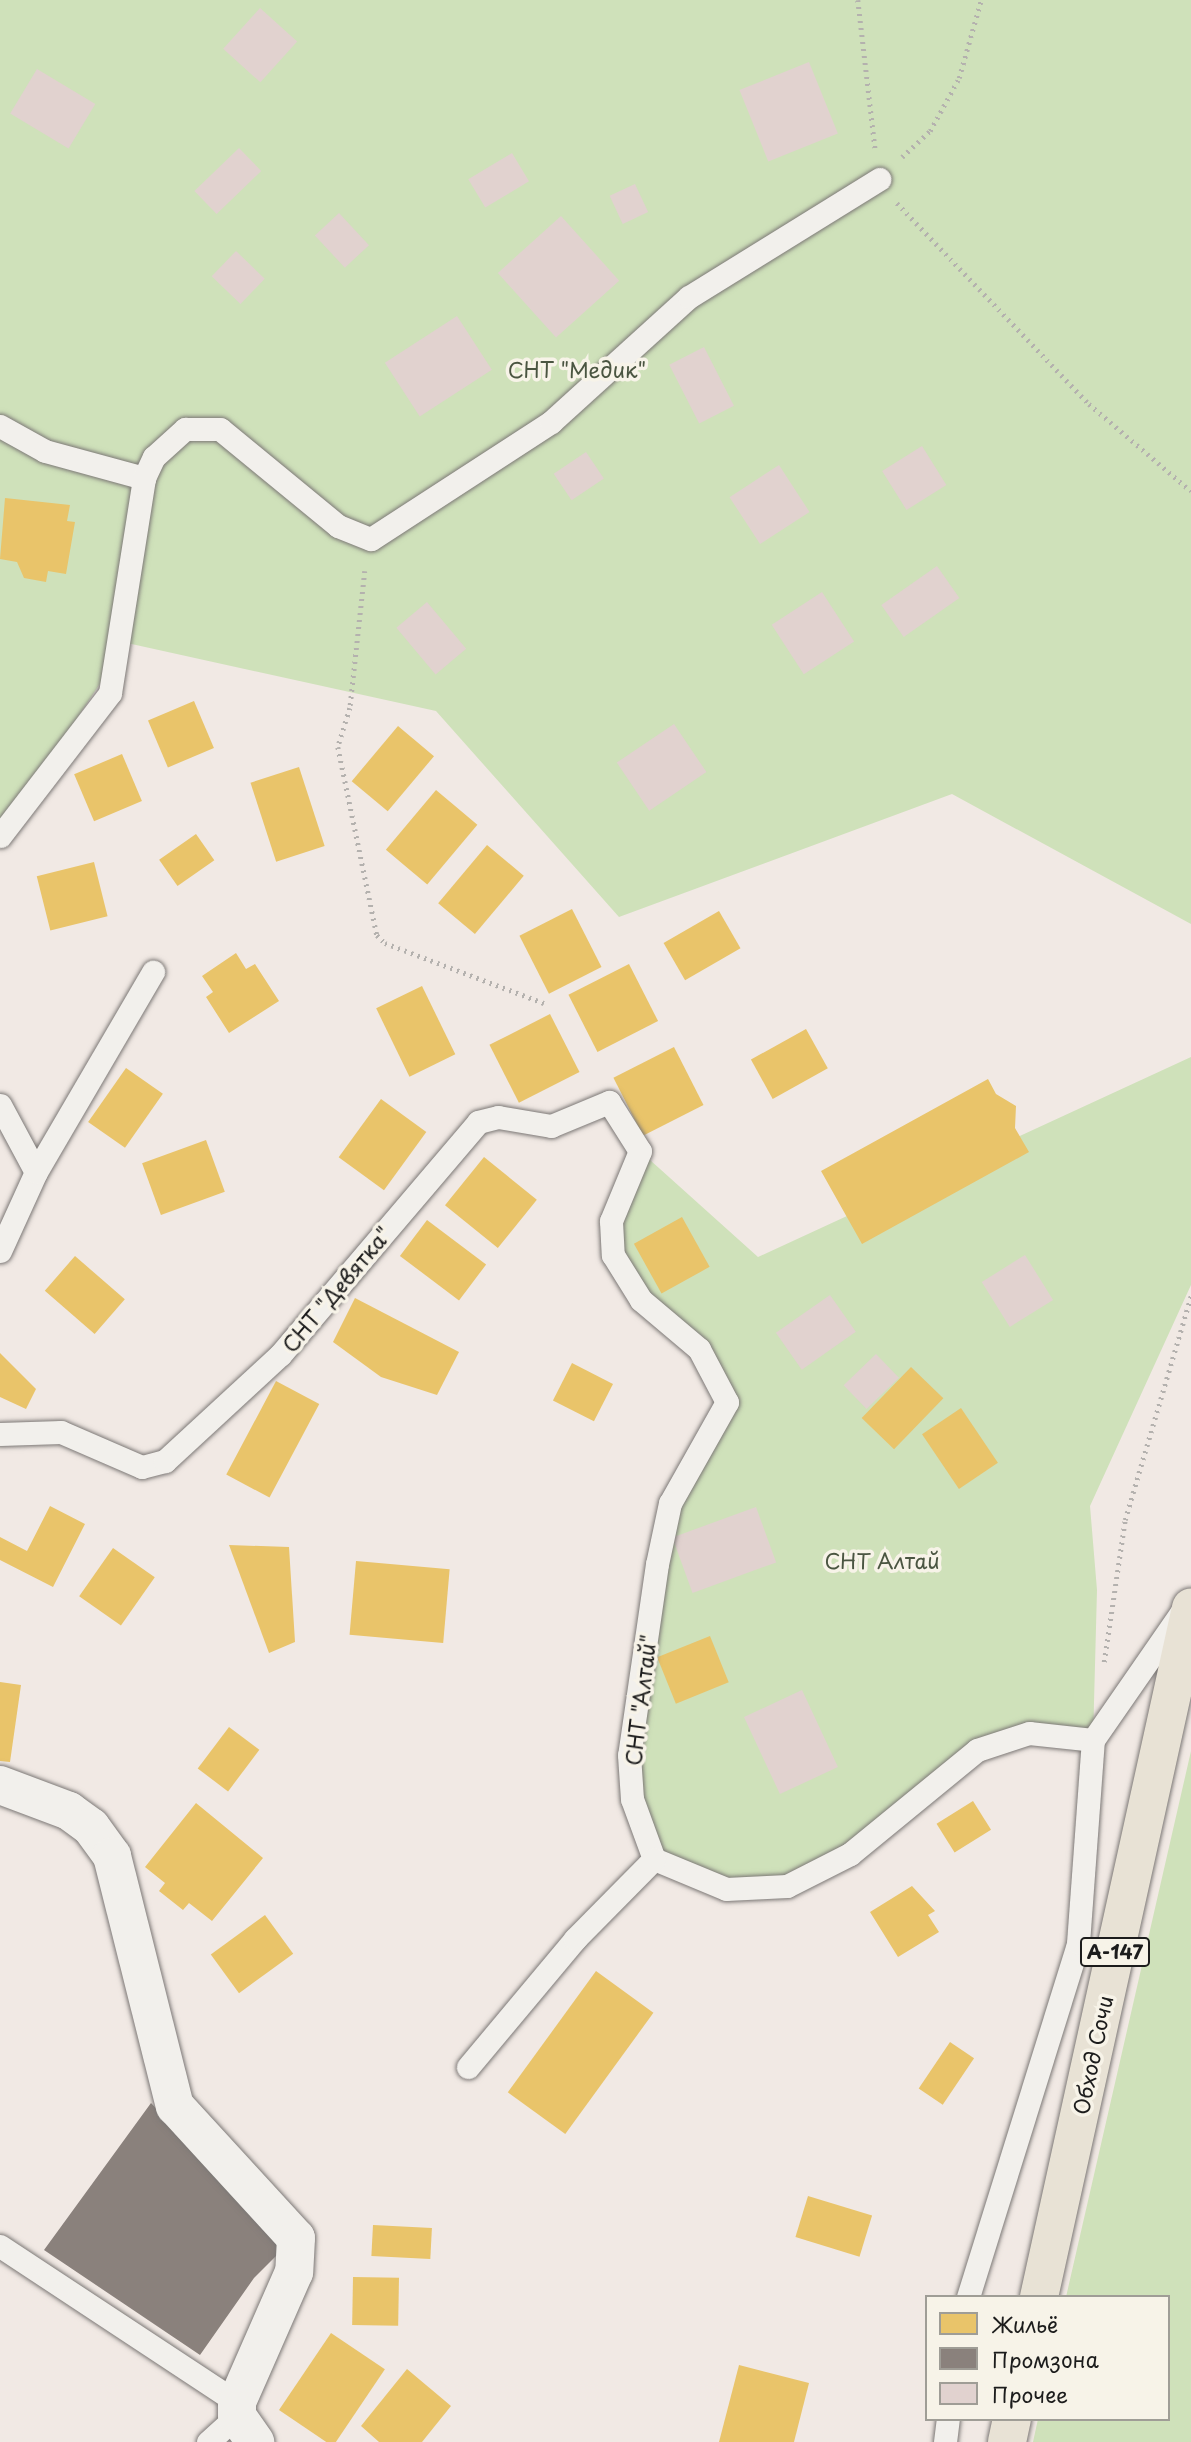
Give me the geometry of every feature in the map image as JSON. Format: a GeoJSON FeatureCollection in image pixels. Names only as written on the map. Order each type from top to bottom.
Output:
{"type":"FeatureCollection","features":[{"type":"Feature","properties":{"kind":"highway","name":"Обход Сочи"},"geometry":{"type":"LineString","coordinates":[[1039,2295],[1191,1608]]}},
{"type":"Feature","properties":{"kind":"highway"},"geometry":{"type":"LineString","coordinates":[[1007,2442],[1012,2421]]}},
{"type":"Feature","properties":{"kind":"street"},"geometry":{"type":"LineString","coordinates":[[0,1785],[69,1811],[91,1827],[112,1856],[175,2106],[296,2238],[294,2272],[243,2420]]}},
{"type":"Feature","properties":{"kind":"lane"},"geometry":{"type":"LineString","coordinates":[[0,836],[110,693],[144,478],[170,440],[203,425],[220,429],[338,526],[371,539],[551,422],[689,297],[879,179]]}},
{"type":"Feature","properties":{"kind":"lane"},"geometry":{"type":"LineString","coordinates":[[0,426],[45,451],[144,478]]}},
{"type":"Feature","properties":{"kind":"lane"},"geometry":{"type":"LineString","coordinates":[[1,1244],[36,1172],[153,972]]}},
{"type":"Feature","properties":{"kind":"lane","name":"СНТ \"Девятка\""},"geometry":{"type":"LineString","coordinates":[[0,1434],[61,1432],[142,1467],[165,1461],[280,1355],[486,1118],[551,1126],[609,1102],[639,1152]]}},
{"type":"Feature","properties":{"kind":"lane"},"geometry":{"type":"LineString","coordinates":[[0,1105],[36,1172]]}},
{"type":"Feature","properties":{"kind":"lane","name":"СНТ \"Алтай\""},"geometry":{"type":"LineString","coordinates":[[639,1152],[611,1221],[613,1255],[641,1300],[699,1349],[727,1402],[670,1503],[657,1564],[629,1755],[632,1798],[654,1859]]}},
{"type":"Feature","properties":{"kind":"lane"},"geometry":{"type":"LineString","coordinates":[[969,2295],[1078,1943],[1093,1740],[1191,1598]]}},
{"type":"Feature","properties":{"kind":"lane"},"geometry":{"type":"LineString","coordinates":[[468,2067],[575,1939],[654,1859],[726,1889],[787,1886],[850,1854],[978,1750],[1029,1733],[1093,1740]]}},
{"type":"Feature","properties":{"kind":"lane"},"geometry":{"type":"LineString","coordinates":[[0,2246],[243,2420],[208,2442]]}},
{"type":"Feature","properties":{"kind":"lane"},"geometry":{"type":"LineString","coordinates":[[945,2442],[948,2421]]}},
{"type":"Feature","properties":{"kind":"path"},"geometry":{"type":"LineString","coordinates":[[858,0],[879,179],[915,225],[1088,404],[1191,491]]}},
{"type":"Feature","properties":{"kind":"path"},"geometry":{"type":"LineString","coordinates":[[879,179],[930,131],[959,78],[981,0]]}},
{"type":"Feature","properties":{"kind":"path"},"geometry":{"type":"LineString","coordinates":[[371,539],[352,653],[350,708],[338,747],[372,923],[385,943],[544,1003]]}},
{"type":"Feature","properties":{"kind":"path"},"geometry":{"type":"LineString","coordinates":[[1103,1672],[1125,1520],[1191,1296]]}},
{"type":"Feature","properties":{"kind":"green space","name":"СНТ \"Медик\""},"geometry":{"type":"Polygon","coordinates":[[[0,0],[1191,0],[1191,924],[952,794],[619,917],[436,711],[127,643],[0,834],[0,0]]]}},
{"type":"Feature","properties":{"kind":"green space","name":"СНТ Алтай"},"geometry":{"type":"Polygon","coordinates":[[[1191,1057],[1191,1285],[1090,1506],[1097,1590],[1093,1740],[1002,1739],[821,1871],[726,1889],[654,1859],[632,1799],[657,1564],[725,1388],[641,1300],[611,1221],[640,1151],[758,1257],[1191,1057]]]}},
{"type":"Feature","properties":{"kind":"green space"},"geometry":{"type":"Polygon","coordinates":[[[1191,1751],[1191,2442],[1033,2442],[1038,2421],[1170,2421],[1170,2295],[1066,2295],[1191,1751]]]}},
{"type":"Feature","properties":{"kind":"building: Жильё"},"geometry":{"type":"Polygon","coordinates":[[[5,498],[70,505],[67,521],[75,522],[66,574],[48,571],[46,582],[24,578],[17,562],[0,559],[5,498]]]}},
{"type":"Feature","properties":{"kind":"building: Жильё"},"geometry":{"type":"Polygon","coordinates":[[[194,701],[214,748],[168,767],[148,721],[194,701]]]}},
{"type":"Feature","properties":{"kind":"building: Жильё"},"geometry":{"type":"Polygon","coordinates":[[[398,726],[434,756],[388,811],[352,781],[398,726]]]}},
{"type":"Feature","properties":{"kind":"building: Жильё"},"geometry":{"type":"Polygon","coordinates":[[[122,754],[142,801],[94,821],[74,774],[122,754]]]}},
{"type":"Feature","properties":{"kind":"building: Жильё"},"geometry":{"type":"Polygon","coordinates":[[[299,767],[325,846],[276,862],[250,783],[299,767]]]}},
{"type":"Feature","properties":{"kind":"building: Жильё"},"geometry":{"type":"Polygon","coordinates":[[[436,790],[477,825],[427,884],[386,850],[436,790]]]}},
{"type":"Feature","properties":{"kind":"building: Жильё"},"geometry":{"type":"Polygon","coordinates":[[[196,834],[214,860],[177,886],[159,860],[196,834]]]}},
{"type":"Feature","properties":{"kind":"building: Жильё"},"geometry":{"type":"Polygon","coordinates":[[[487,845],[524,876],[475,934],[438,903],[487,845]]]}},
{"type":"Feature","properties":{"kind":"building: Жильё"},"geometry":{"type":"Polygon","coordinates":[[[94,862],[108,916],[50,931],[37,876],[94,862]]]}},
{"type":"Feature","properties":{"kind":"building: Жильё"},"geometry":{"type":"Polygon","coordinates":[[[572,909],[602,967],[549,994],[519,936],[572,909]]]}},
{"type":"Feature","properties":{"kind":"building: Жильё"},"geometry":{"type":"Polygon","coordinates":[[[719,911],[740,948],[685,980],[664,943],[719,911]]]}},
{"type":"Feature","properties":{"kind":"building: Жильё"},"geometry":{"type":"Polygon","coordinates":[[[236,953],[246,969],[255,964],[279,1001],[229,1033],[206,997],[213,992],[202,976],[236,953]]]}},
{"type":"Feature","properties":{"kind":"building: Жильё"},"geometry":{"type":"Polygon","coordinates":[[[629,964],[658,1021],[597,1052],[568,995],[629,964]]]}},
{"type":"Feature","properties":{"kind":"building: Жильё"},"geometry":{"type":"Polygon","coordinates":[[[422,986],[455,1054],[409,1077],[376,1008],[422,986]]]}},
{"type":"Feature","properties":{"kind":"building: Жильё"},"geometry":{"type":"Polygon","coordinates":[[[550,1014],[580,1072],[519,1103],[489,1045],[550,1014]]]}},
{"type":"Feature","properties":{"kind":"building: Жильё"},"geometry":{"type":"Polygon","coordinates":[[[806,1029],[828,1068],[773,1099],[751,1060],[806,1029]]]}},
{"type":"Feature","properties":{"kind":"building: Жильё"},"geometry":{"type":"Polygon","coordinates":[[[674,1047],[704,1105],[643,1136],[613,1078],[674,1047]]]}},
{"type":"Feature","properties":{"kind":"building: Жильё"},"geometry":{"type":"Polygon","coordinates":[[[126,1068],[163,1094],[125,1148],[88,1122],[126,1068]]]}},
{"type":"Feature","properties":{"kind":"building: Жильё"},"geometry":{"type":"Polygon","coordinates":[[[988,1079],[996,1094],[1016,1106],[1015,1128],[1029,1152],[862,1244],[821,1171],[988,1079]]]}},
{"type":"Feature","properties":{"kind":"building: Жильё"},"geometry":{"type":"Polygon","coordinates":[[[381,1099],[426,1132],[384,1190],[339,1157],[381,1099]]]}},
{"type":"Feature","properties":{"kind":"building: Жильё"},"geometry":{"type":"Polygon","coordinates":[[[206,1140],[225,1192],[161,1215],[142,1163],[206,1140]]]}},
{"type":"Feature","properties":{"kind":"building: Жильё"},"geometry":{"type":"Polygon","coordinates":[[[484,1157],[537,1200],[498,1248],[445,1205],[484,1157]]]}},
{"type":"Feature","properties":{"kind":"building: Жильё"},"geometry":{"type":"Polygon","coordinates":[[[682,1217],[710,1267],[662,1294],[634,1244],[682,1217]]]}},
{"type":"Feature","properties":{"kind":"building: Жильё"},"geometry":{"type":"Polygon","coordinates":[[[427,1220],[486,1265],[459,1300],[400,1256],[427,1220]]]}},
{"type":"Feature","properties":{"kind":"building: Жильё"},"geometry":{"type":"Polygon","coordinates":[[[75,1256],[125,1299],[95,1334],[45,1291],[75,1256]]]}},
{"type":"Feature","properties":{"kind":"building: Жильё"},"geometry":{"type":"Polygon","coordinates":[[[355,1298],[459,1352],[437,1395],[381,1377],[333,1342],[355,1298]]]}},
{"type":"Feature","properties":{"kind":"building: Жильё"},"geometry":{"type":"Polygon","coordinates":[[[0,1353],[36,1389],[26,1409],[0,1397],[0,1353]]]}},
{"type":"Feature","properties":{"kind":"building: Жильё"},"geometry":{"type":"Polygon","coordinates":[[[572,1363],[613,1384],[594,1421],[553,1400],[572,1363]]]}},
{"type":"Feature","properties":{"kind":"building: Жильё"},"geometry":{"type":"Polygon","coordinates":[[[911,1367],[943,1398],[894,1449],[862,1418],[911,1367]]]}},
{"type":"Feature","properties":{"kind":"building: Жильё"},"geometry":{"type":"Polygon","coordinates":[[[276,1381],[319,1404],[270,1498],[226,1475],[276,1381]]]}},
{"type":"Feature","properties":{"kind":"building: Жильё"},"geometry":{"type":"Polygon","coordinates":[[[961,1408],[998,1463],[959,1489],[922,1434],[961,1408]]]}},
{"type":"Feature","properties":{"kind":"building: Жильё"},"geometry":{"type":"Polygon","coordinates":[[[50,1506],[85,1524],[53,1587],[0,1560],[0,1537],[27,1551],[50,1506]]]}},
{"type":"Feature","properties":{"kind":"building: Жильё"},"geometry":{"type":"Polygon","coordinates":[[[229,1545],[289,1547],[295,1642],[269,1653],[229,1545]]]}},
{"type":"Feature","properties":{"kind":"building: Жильё"},"geometry":{"type":"Polygon","coordinates":[[[113,1548],[155,1577],[121,1626],[79,1596],[113,1548]]]}},
{"type":"Feature","properties":{"kind":"building: Жильё"},"geometry":{"type":"Polygon","coordinates":[[[356,1561],[450,1569],[443,1643],[350,1635],[356,1561]]]}},
{"type":"Feature","properties":{"kind":"building: Жильё"},"geometry":{"type":"Polygon","coordinates":[[[710,1636],[729,1682],[676,1704],[657,1657],[710,1636]]]}},
{"type":"Feature","properties":{"kind":"building: Жильё"},"geometry":{"type":"Polygon","coordinates":[[[0,1682],[21,1685],[10,1762],[0,1761],[0,1682]]]}},
{"type":"Feature","properties":{"kind":"building: Жильё"},"geometry":{"type":"Polygon","coordinates":[[[229,1727],[259,1750],[228,1791],[198,1769],[229,1727]]]}},
{"type":"Feature","properties":{"kind":"building: Жильё"},"geometry":{"type":"Polygon","coordinates":[[[973,1801],[991,1830],[955,1853],[937,1824],[973,1801]]]}},
{"type":"Feature","properties":{"kind":"building: Жильё"},"geometry":{"type":"Polygon","coordinates":[[[196,1803],[263,1858],[212,1921],[189,1903],[183,1910],[159,1891],[165,1883],[145,1867],[196,1803]]]}},
{"type":"Feature","properties":{"kind":"building: Жильё"},"geometry":{"type":"Polygon","coordinates":[[[912,1886],[935,1911],[928,1915],[939,1932],[898,1957],[870,1912],[912,1886]]]}},
{"type":"Feature","properties":{"kind":"building: Жильё"},"geometry":{"type":"Polygon","coordinates":[[[265,1915],[293,1954],[239,1993],[211,1954],[265,1915]]]}},
{"type":"Feature","properties":{"kind":"building: Жильё"},"geometry":{"type":"Polygon","coordinates":[[[596,1971],[653,2013],[565,2134],[508,2092],[596,1971]]]}},
{"type":"Feature","properties":{"kind":"building: Жильё"},"geometry":{"type":"Polygon","coordinates":[[[950,2042],[974,2058],[943,2105],[919,2088],[950,2042]]]}},
{"type":"Feature","properties":{"kind":"building: Жильё"},"geometry":{"type":"Polygon","coordinates":[[[808,2196],[872,2216],[860,2257],[795,2237],[808,2196]]]}},
{"type":"Feature","properties":{"kind":"building: Жильё"},"geometry":{"type":"Polygon","coordinates":[[[373,2225],[432,2228],[430,2259],[371,2256],[373,2225]]]}},
{"type":"Feature","properties":{"kind":"building: Жильё"},"geometry":{"type":"Polygon","coordinates":[[[353,2277],[399,2278],[398,2326],[352,2325],[353,2277]]]}},
{"type":"Feature","properties":{"kind":"building: Жильё"},"geometry":{"type":"Polygon","coordinates":[[[331,2333],[385,2369],[336,2442],[326,2442],[279,2410],[331,2333]]]}},
{"type":"Feature","properties":{"kind":"building: Жильё"},"geometry":{"type":"Polygon","coordinates":[[[739,2365],[809,2383],[794,2442],[719,2442],[739,2365]]]}},
{"type":"Feature","properties":{"kind":"building: Жильё"},"geometry":{"type":"Polygon","coordinates":[[[407,2369],[451,2406],[422,2442],[379,2442],[361,2426],[407,2369]]]}},
{"type":"Feature","properties":{"kind":"building: Промзона"},"geometry":{"type":"Polygon","coordinates":[[[151,2103],[285,2247],[254,2278],[200,2355],[44,2250],[151,2103]]]}},
{"type":"Feature","properties":{"kind":"building: Прочее"},"geometry":{"type":"Polygon","coordinates":[[[260,8],[297,41],[260,82],[223,49],[260,8]]]}},
{"type":"Feature","properties":{"kind":"building: Прочее"},"geometry":{"type":"Polygon","coordinates":[[[809,62],[838,133],[768,161],[739,90],[809,62]]]}},
{"type":"Feature","properties":{"kind":"building: Прочее"},"geometry":{"type":"Polygon","coordinates":[[[37,69],[95,104],[69,149],[10,114],[37,69]]]}},
{"type":"Feature","properties":{"kind":"building: Прочее"},"geometry":{"type":"Polygon","coordinates":[[[239,148],[261,171],[217,214],[194,191],[239,148]]]}},
{"type":"Feature","properties":{"kind":"building: Прочее"},"geometry":{"type":"Polygon","coordinates":[[[512,153],[529,181],[485,208],[468,179],[512,153]]]}},
{"type":"Feature","properties":{"kind":"building: Прочее"},"geometry":{"type":"Polygon","coordinates":[[[635,184],[648,212],[623,224],[610,196],[635,184]]]}},
{"type":"Feature","properties":{"kind":"building: Прочее"},"geometry":{"type":"Polygon","coordinates":[[[339,213],[369,245],[345,268],[315,236],[339,213]]]}},
{"type":"Feature","properties":{"kind":"building: Прочее"},"geometry":{"type":"Polygon","coordinates":[[[561,216],[619,281],[556,338],[498,273],[561,216]]]}},
{"type":"Feature","properties":{"kind":"building: Прочее"},"geometry":{"type":"Polygon","coordinates":[[[236,251],[265,279],[240,304],[212,276],[236,251]]]}},
{"type":"Feature","properties":{"kind":"building: Прочее"},"geometry":{"type":"Polygon","coordinates":[[[457,316],[492,370],[420,417],[385,363],[457,316]]]}},
{"type":"Feature","properties":{"kind":"building: Прочее"},"geometry":{"type":"Polygon","coordinates":[[[704,347],[734,406],[699,424],[669,365],[704,347]]]}},
{"type":"Feature","properties":{"kind":"building: Прочее"},"geometry":{"type":"Polygon","coordinates":[[[922,446],[946,485],[907,510],[882,471],[922,446]]]}},
{"type":"Feature","properties":{"kind":"building: Прочее"},"geometry":{"type":"Polygon","coordinates":[[[586,452],[604,479],[572,500],[554,474],[586,452]]]}},
{"type":"Feature","properties":{"kind":"building: Прочее"},"geometry":{"type":"Polygon","coordinates":[[[779,465],[809,512],[760,544],[730,497],[779,465]]]}},
{"type":"Feature","properties":{"kind":"building: Прочее"},"geometry":{"type":"Polygon","coordinates":[[[937,566],[959,598],[904,637],[881,605],[937,566]]]}},
{"type":"Feature","properties":{"kind":"building: Прочее"},"geometry":{"type":"Polygon","coordinates":[[[822,592],[854,641],[804,674],[772,625],[822,592]]]}},
{"type":"Feature","properties":{"kind":"building: Прочее"},"geometry":{"type":"Polygon","coordinates":[[[427,602],[466,649],[436,674],[396,628],[427,602]]]}},
{"type":"Feature","properties":{"kind":"building: Прочее"},"geometry":{"type":"Polygon","coordinates":[[[674,724],[706,772],[649,811],[617,763],[674,724]]]}},
{"type":"Feature","properties":{"kind":"building: Прочее"},"geometry":{"type":"Polygon","coordinates":[[[1025,1255],[1053,1300],[1010,1327],[982,1282],[1025,1255]]]}},
{"type":"Feature","properties":{"kind":"building: Прочее"},"geometry":{"type":"Polygon","coordinates":[[[830,1295],[856,1332],[802,1370],[776,1333],[830,1295]]]}},
{"type":"Feature","properties":{"kind":"building: Прочее"},"geometry":{"type":"Polygon","coordinates":[[[876,1354],[899,1378],[867,1409],[844,1385],[876,1354]]]}},
{"type":"Feature","properties":{"kind":"building: Прочее"},"geometry":{"type":"Polygon","coordinates":[[[756,1507],[776,1562],[693,1593],[672,1537],[756,1507]]]}},
{"type":"Feature","properties":{"kind":"building: Прочее"},"geometry":{"type":"Polygon","coordinates":[[[802,1690],[838,1767],[780,1794],[744,1717],[802,1690]]]}}]}
